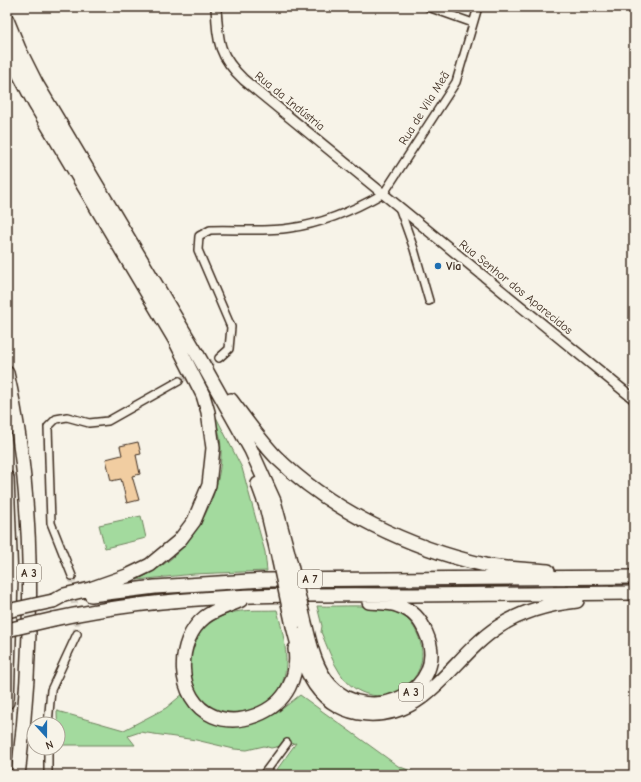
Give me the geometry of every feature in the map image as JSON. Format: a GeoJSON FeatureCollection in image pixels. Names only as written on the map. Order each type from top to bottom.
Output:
{"type":"FeatureCollection","features":[{"type":"Feature","properties":{"kind":"highway"},"geometry":{"type":"LineString","coordinates":[[7,20],[19,49],[36,83],[196,352],[261,469],[274,501],[282,552],[299,626],[295,673],[289,688],[279,701],[267,711],[240,720],[212,716],[193,699],[188,686],[184,673],[183,658],[186,644],[194,630],[204,618],[219,608],[249,596]]}},
{"type":"Feature","properties":{"kind":"highway"},"geometry":{"type":"LineString","coordinates":[[7,51],[35,104],[175,340],[203,396],[208,412],[213,448],[209,484],[194,521],[179,541],[150,565],[127,576],[90,589],[64,595],[53,601]]}},
{"type":"Feature","properties":{"kind":"highway"},"geometry":{"type":"LineString","coordinates":[[175,340],[195,367],[254,473],[282,552]]}},
{"type":"Feature","properties":{"kind":"highway"},"geometry":{"type":"LineString","coordinates":[[196,352],[252,429],[277,457],[305,481],[339,505],[375,527],[451,556],[486,565],[561,572],[568,578]]}},
{"type":"Feature","properties":{"kind":"highway","name":"A 3"},"geometry":{"type":"LineString","coordinates":[[7,373],[14,403],[24,486],[29,578],[27,685],[18,774]]}},
{"type":"Feature","properties":{"kind":"highway","name":"A 3"},"geometry":{"type":"LineString","coordinates":[[7,478],[11,578],[7,702]]}},
{"type":"Feature","properties":{"kind":"highway","name":"A 7"},"geometry":{"type":"LineString","coordinates":[[7,610],[53,601],[126,590],[234,581],[634,577]]}},
{"type":"Feature","properties":{"kind":"highway","name":"A 7"},"geometry":{"type":"LineString","coordinates":[[299,626],[306,668],[322,693],[338,706],[347,710],[358,713],[380,714],[402,709],[418,700],[480,640],[517,616],[538,608],[559,603],[594,600],[613,593]]}},
{"type":"Feature","properties":{"kind":"highway","name":"A 7"},"geometry":{"type":"LineString","coordinates":[[7,630],[110,608],[157,602],[249,596],[634,593]]}},
{"type":"Feature","properties":{"kind":"highway","name":"A 3"},"geometry":{"type":"LineString","coordinates":[[299,626],[321,672],[331,686],[341,695],[355,701],[374,704],[391,702],[408,694],[421,682],[429,667],[430,650],[424,628],[414,615],[407,609],[397,605],[362,601],[356,594]]}},
{"type":"Feature","properties":{"kind":"street","name":"Rua da Indústria"},"geometry":{"type":"LineString","coordinates":[[216,7],[218,37],[223,56],[233,69],[384,193]]}},
{"type":"Feature","properties":{"kind":"street"},"geometry":{"type":"LineString","coordinates":[[428,7],[473,22]]}},
{"type":"Feature","properties":{"kind":"street","name":"Rua de Vila Meã"},"geometry":{"type":"LineString","coordinates":[[384,193],[456,82],[478,7]]}},
{"type":"Feature","properties":{"kind":"street","name":"Rua Senhor dos Aparecidos"},"geometry":{"type":"LineString","coordinates":[[384,193],[634,399]]}},
{"type":"Feature","properties":{"kind":"street"},"geometry":{"type":"LineString","coordinates":[[219,358],[229,349],[231,327],[198,250],[199,236],[210,230],[290,228],[330,218],[368,202],[384,193]]}},
{"type":"Feature","properties":{"kind":"street"},"geometry":{"type":"LineString","coordinates":[[398,205],[414,249],[429,301]]}},
{"type":"Feature","properties":{"kind":"street"},"geometry":{"type":"LineString","coordinates":[[72,576],[51,523],[48,427],[56,419],[67,417],[89,424],[108,421],[179,381]]}},
{"type":"Feature","properties":{"kind":"street"},"geometry":{"type":"LineString","coordinates":[[49,716],[51,690],[77,634]]}},
{"type":"Feature","properties":{"kind":"street"},"geometry":{"type":"LineString","coordinates":[[264,775],[287,743]]}},
{"type":"Feature","properties":{"kind":"street"},"geometry":{"type":"LineString","coordinates":[[48,756],[48,775]]}},
{"type":"Feature","properties":{"kind":"green space"},"geometry":{"type":"Polygon","coordinates":[[[213,411],[242,468],[265,552],[267,571],[194,574],[137,580],[149,574],[172,558],[190,538],[205,515],[215,490],[221,463],[220,435],[213,411]]]}},
{"type":"Feature","properties":{"kind":"green space"},"geometry":{"type":"Polygon","coordinates":[[[141,516],[146,538],[105,548],[99,525],[141,516]]]}},
{"type":"Feature","properties":{"kind":"green space"},"geometry":{"type":"Polygon","coordinates":[[[317,606],[377,607],[396,611],[402,614],[417,633],[422,651],[420,668],[412,681],[400,690],[385,695],[369,695],[353,687],[340,673],[332,658],[321,632],[322,626],[317,606]]]}},
{"type":"Feature","properties":{"kind":"green space"},"geometry":{"type":"Polygon","coordinates":[[[248,610],[277,610],[284,639],[286,668],[283,682],[276,693],[266,703],[245,711],[224,711],[209,705],[199,696],[193,684],[190,671],[190,658],[200,634],[209,624],[220,617],[233,612],[248,610]]]}},
{"type":"Feature","properties":{"kind":"green space"},"geometry":{"type":"Polygon","coordinates":[[[184,693],[207,717],[257,721],[277,713],[300,695],[398,766],[421,775],[273,775],[296,743],[271,748],[264,746],[247,750],[234,749],[196,740],[140,732],[128,736],[135,745],[66,745],[66,716],[57,716],[57,711],[124,730],[166,708],[184,693]]]}},
{"type":"Feature","properties":{"kind":"building"},"geometry":{"type":"Polygon","coordinates":[[[138,442],[141,454],[136,455],[140,474],[132,476],[139,500],[127,503],[121,479],[111,481],[106,459],[122,455],[120,446],[138,442]]]}},
{"type":"Feature","properties":{"kind":"tunnel"},"geometry":{"type":"LineString","coordinates":[[179,381],[219,358]]}},
{"type":"Feature","properties":{"kind":"tunnel"},"geometry":{"type":"LineString","coordinates":[[72,576],[77,634]]}},
{"type":"Feature","properties":{"kind":"place","name":"Via"},"geometry":{"type":"Point","coordinates":[438,266]}}]}
